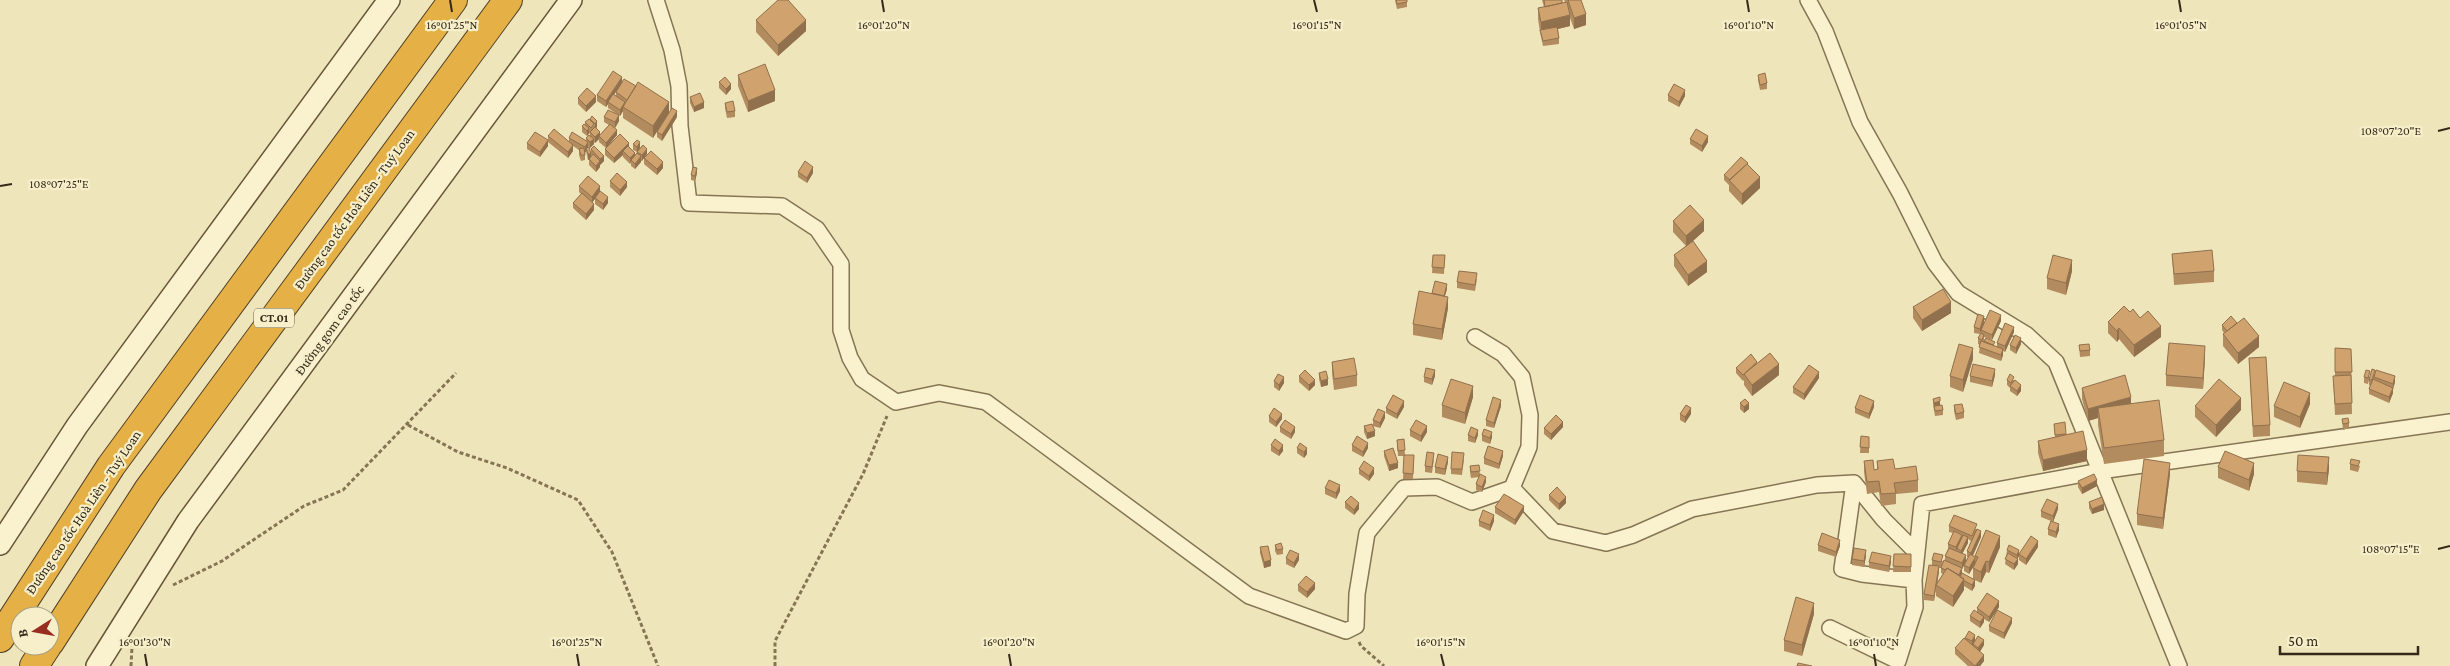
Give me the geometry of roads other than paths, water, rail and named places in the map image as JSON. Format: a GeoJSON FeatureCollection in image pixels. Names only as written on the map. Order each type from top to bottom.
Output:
{"type":"FeatureCollection","features":[{"type":"Feature","properties":{"kind":"highway","name":"Đường cao tốc Hoà Liên - Tuý Loan"},"geometry":{"type":"LineString","coordinates":[[0,638],[111,466],[453,0]]}},
{"type":"Feature","properties":{"kind":"highway","name":"Đường cao tốc Hoà Liên - Tuý Loan"},"geometry":{"type":"LineString","coordinates":[[60,626],[148,490],[508,0]]}},
{"type":"Feature","properties":{"kind":"main road"},"geometry":{"type":"LineString","coordinates":[[0,544],[77,426],[389,0]]}},
{"type":"Feature","properties":{"kind":"main road","name":"Đường gom cao tốc"},"geometry":{"type":"LineString","coordinates":[[97,666],[188,521],[571,0]]}},
{"type":"Feature","properties":{"kind":"street"},"geometry":{"type":"LineString","coordinates":[[656,0],[672,50],[679,86],[680,126],[689,203],[782,206],[817,229],[841,264],[841,330],[850,358],[862,379],[896,402],[939,393],[986,402],[1250,596],[1346,631],[1356,626],[1357,594],[1367,533],[1404,488],[1437,488],[1472,502],[1512,488],[1529,447],[1530,415],[1522,377],[1503,354],[1475,337]]}},
{"type":"Feature","properties":{"kind":"street"},"geometry":{"type":"LineString","coordinates":[[1808,0],[1826,31],[1860,122],[1900,193],[1935,263],[1958,293],[2027,335],[2056,362],[2179,666]]}},
{"type":"Feature","properties":{"kind":"street"},"geometry":{"type":"LineString","coordinates":[[1830,628],[1898,661],[1915,607],[1914,580],[1922,504],[2100,472],[2450,422]]}},
{"type":"Feature","properties":{"kind":"street"},"geometry":{"type":"LineString","coordinates":[[1512,488],[1553,531],[1606,544],[1633,536],[1692,509],[1817,485],[1854,483]]}},
{"type":"Feature","properties":{"kind":"street"},"geometry":{"type":"LineString","coordinates":[[1854,483],[1884,520],[1917,553]]}},
{"type":"Feature","properties":{"kind":"street"},"geometry":{"type":"LineString","coordinates":[[1854,483],[1842,569],[1862,574],[1914,580]]}}]}
